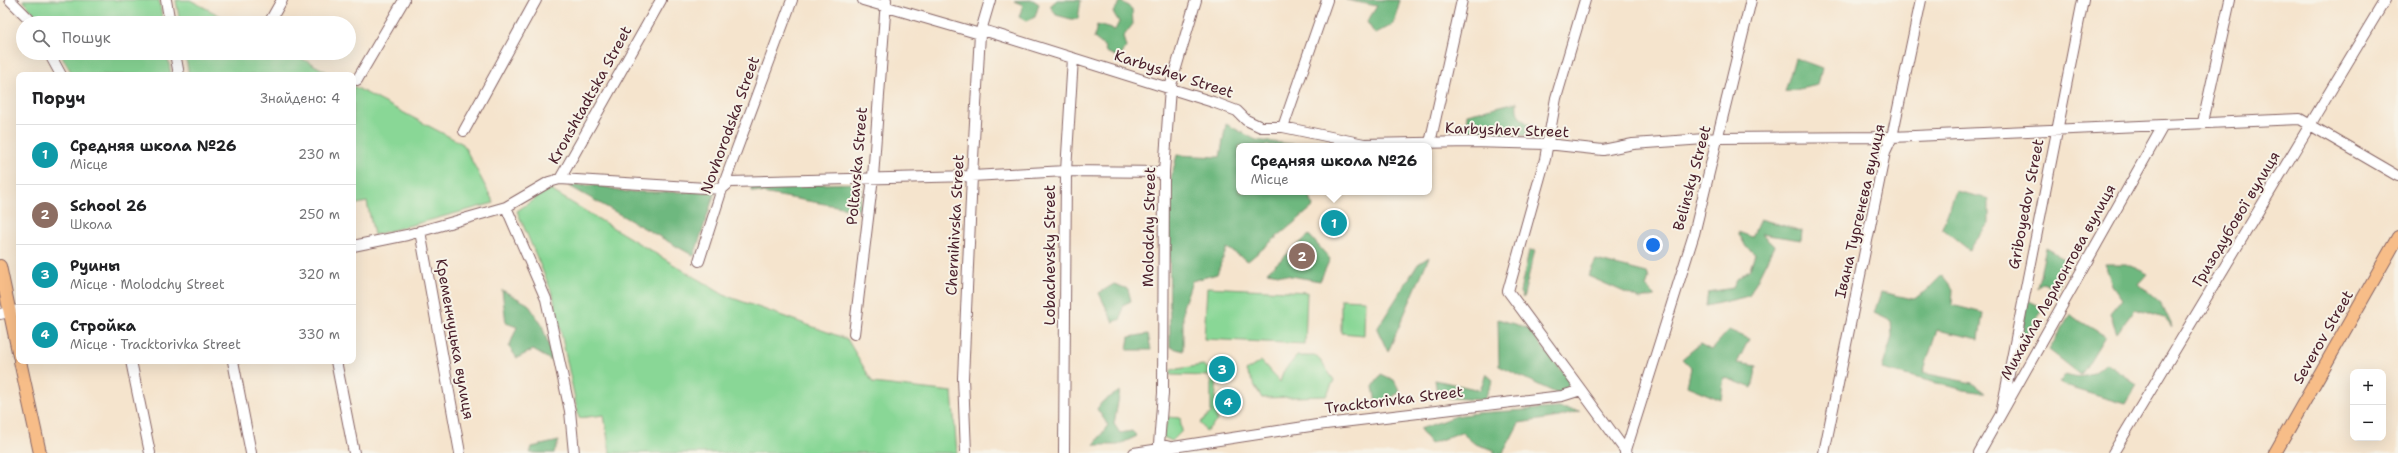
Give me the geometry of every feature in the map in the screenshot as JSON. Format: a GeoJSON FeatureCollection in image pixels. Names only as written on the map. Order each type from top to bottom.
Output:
{"type":"FeatureCollection","features":[{"type":"Feature","properties":{"kind":"main road","name":"Severov Street"},"geometry":{"type":"LineString","coordinates":[[2275,453],[2398,237]]}},
{"type":"Feature","properties":{"kind":"main road"},"geometry":{"type":"LineString","coordinates":[[0,266],[16,343]]}},
{"type":"Feature","properties":{"kind":"main road"},"geometry":{"type":"LineString","coordinates":[[21,364],[40,453]]}},
{"type":"Feature","properties":{"kind":"street"},"geometry":{"type":"LineString","coordinates":[[10,0],[26,16]]}},
{"type":"Feature","properties":{"kind":"street"},"geometry":{"type":"LineString","coordinates":[[166,0],[169,16]]}},
{"type":"Feature","properties":{"kind":"street"},"geometry":{"type":"LineString","coordinates":[[273,16],[282,0]]}},
{"type":"Feature","properties":{"kind":"street"},"geometry":{"type":"LineString","coordinates":[[357,80],[404,0]]}},
{"type":"Feature","properties":{"kind":"street"},"geometry":{"type":"LineString","coordinates":[[464,131],[536,0]]}},
{"type":"Feature","properties":{"kind":"street","name":"Kronshtadtska Street"},"geometry":{"type":"LineString","coordinates":[[356,245],[420,231],[506,207],[549,182],[560,178],[661,0]]}},
{"type":"Feature","properties":{"kind":"street","name":"Novhorodska Street"},"geometry":{"type":"LineString","coordinates":[[699,261],[722,189],[792,0]]}},
{"type":"Feature","properties":{"kind":"street","name":"Karbyshev Street"},"geometry":{"type":"LineString","coordinates":[[863,0],[885,3],[980,34],[986,31],[1170,88],[1237,111],[1246,120],[1261,127],[1283,126],[1360,143]]}},
{"type":"Feature","properties":{"kind":"street","name":"Chernihivska Street"},"geometry":{"type":"LineString","coordinates":[[966,453],[962,378],[972,176],[980,34],[990,0]]}},
{"type":"Feature","properties":{"kind":"street","name":"Molodchy Street"},"geometry":{"type":"LineString","coordinates":[[1172,447],[1159,444],[1163,393],[1164,172],[1170,88],[1196,0]]}},
{"type":"Feature","properties":{"kind":"street"},"geometry":{"type":"LineString","coordinates":[[1283,126],[1327,0]]}},
{"type":"Feature","properties":{"kind":"street"},"geometry":{"type":"LineString","coordinates":[[1430,143],[1462,0]]}},
{"type":"Feature","properties":{"kind":"street"},"geometry":{"type":"LineString","coordinates":[[1585,0],[1556,98],[1545,159],[1508,291],[1626,452]]}},
{"type":"Feature","properties":{"kind":"street","name":"Belinsky Street"},"geometry":{"type":"LineString","coordinates":[[1626,452],[1694,234],[1719,138],[1751,0]]}},
{"type":"Feature","properties":{"kind":"street","name":"Івана Тургенєва вулиця"},"geometry":{"type":"LineString","coordinates":[[1824,453],[1885,152],[1892,136],[1921,0]]}},
{"type":"Feature","properties":{"kind":"street","name":"Griboyedov Street"},"geometry":{"type":"LineString","coordinates":[[2001,414],[2083,0]]}},
{"type":"Feature","properties":{"kind":"street"},"geometry":{"type":"LineString","coordinates":[[2203,122],[2230,0]]}},
{"type":"Feature","properties":{"kind":"street","name":"Гризодубової вулиця"},"geometry":{"type":"LineString","coordinates":[[2113,453],[2385,0]]}},
{"type":"Feature","properties":{"kind":"street","name":"Poltavska Street"},"geometry":{"type":"LineString","coordinates":[[854,334],[873,177],[885,3]]}},
{"type":"Feature","properties":{"kind":"street","name":"Lobachevsky Street"},"geometry":{"type":"LineString","coordinates":[[1064,453],[1066,171],[1073,58]]}},
{"type":"Feature","properties":{"kind":"street"},"geometry":{"type":"LineString","coordinates":[[53,60],[59,72]]}},
{"type":"Feature","properties":{"kind":"street"},"geometry":{"type":"LineString","coordinates":[[176,60],[178,72]]}},
{"type":"Feature","properties":{"kind":"street","name":"Karbyshev Street"},"geometry":{"type":"LineString","coordinates":[[1430,143],[1470,142],[1547,144],[1603,150],[1633,144],[1719,138],[1892,136],[2056,131],[2163,126],[2203,122],[2300,119],[2398,176]]}},
{"type":"Feature","properties":{"kind":"street","name":"Михайла Лермонтова вулиця"},"geometry":{"type":"LineString","coordinates":[[1979,453],[2163,126]]}},
{"type":"Feature","properties":{"kind":"street"},"geometry":{"type":"LineString","coordinates":[[560,178],[722,189],[730,182],[873,177],[972,176],[1066,171],[1164,172]]}},
{"type":"Feature","properties":{"kind":"street"},"geometry":{"type":"LineString","coordinates":[[506,207],[546,299],[570,411],[574,453]]}},
{"type":"Feature","properties":{"kind":"street","name":"Кременчуцька вулиця"},"geometry":{"type":"LineString","coordinates":[[420,231],[460,453]]}},
{"type":"Feature","properties":{"kind":"street"},"geometry":{"type":"LineString","coordinates":[[132,364],[150,453]]}},
{"type":"Feature","properties":{"kind":"street"},"geometry":{"type":"LineString","coordinates":[[233,364],[251,453]]}},
{"type":"Feature","properties":{"kind":"street"},"geometry":{"type":"LineString","coordinates":[[337,364],[354,453]]}},
{"type":"Feature","properties":{"kind":"street","name":"Tracktorivka Street"},"geometry":{"type":"LineString","coordinates":[[1134,453],[1317,425],[1562,396],[1581,390]]}},
{"type":"Feature","properties":{"kind":"green space"},"geometry":{"type":"Polygon","coordinates":[[[23,0],[159,0],[162,16],[36,16],[23,0]]]}},
{"type":"Feature","properties":{"kind":"green space"},"geometry":{"type":"Polygon","coordinates":[[[176,0],[190,0],[221,16],[179,16],[176,0]]]}},
{"type":"Feature","properties":{"kind":"green space"},"geometry":{"type":"Polygon","coordinates":[[[1033,0],[1039,4],[1035,17],[1026,21],[1019,17],[1023,5],[1014,1],[1033,0]]]}},
{"type":"Feature","properties":{"kind":"green space"},"geometry":{"type":"Polygon","coordinates":[[[1057,0],[1081,0],[1078,19],[1071,19],[1056,15],[1050,6],[1057,0]]]}},
{"type":"Feature","properties":{"kind":"green space"},"geometry":{"type":"Polygon","coordinates":[[[1346,0],[1400,0],[1394,24],[1375,34],[1367,22],[1377,6],[1346,0]]]}},
{"type":"Feature","properties":{"kind":"green space"},"geometry":{"type":"Polygon","coordinates":[[[1121,1],[1132,9],[1133,24],[1123,37],[1126,47],[1120,58],[1106,52],[1104,46],[1094,38],[1097,25],[1115,30],[1119,22],[1113,12],[1121,1]]]}},
{"type":"Feature","properties":{"kind":"green space"},"geometry":{"type":"Polygon","coordinates":[[[1795,58],[1822,68],[1818,85],[1785,92],[1795,58]]]}},
{"type":"Feature","properties":{"kind":"green space"},"geometry":{"type":"Polygon","coordinates":[[[64,60],[168,60],[170,72],[71,72],[64,60]]]}},
{"type":"Feature","properties":{"kind":"green space"},"geometry":{"type":"Polygon","coordinates":[[[186,60],[304,60],[327,72],[188,72],[186,60]]]}},
{"type":"Feature","properties":{"kind":"green space"},"geometry":{"type":"Polygon","coordinates":[[[356,88],[463,144],[494,203],[374,235],[367,202],[356,204],[356,88]]]}},
{"type":"Feature","properties":{"kind":"green space"},"geometry":{"type":"Polygon","coordinates":[[[1517,102],[1517,112],[1521,118],[1536,128],[1533,135],[1484,137],[1466,134],[1467,114],[1517,102]]]}},
{"type":"Feature","properties":{"kind":"green space"},"geometry":{"type":"Polygon","coordinates":[[[1226,124],[1256,140],[1282,143],[1236,143],[1236,195],[1310,195],[1313,207],[1248,261],[1227,248],[1217,274],[1192,281],[1183,307],[1183,351],[1170,347],[1169,186],[1177,155],[1220,157],[1226,124]]]}},
{"type":"Feature","properties":{"kind":"green space"},"geometry":{"type":"Polygon","coordinates":[[[862,183],[859,210],[751,191],[751,186],[862,183]]]}},
{"type":"Feature","properties":{"kind":"green space"},"geometry":{"type":"Polygon","coordinates":[[[596,185],[627,192],[715,192],[694,256],[569,186],[596,185]]]}},
{"type":"Feature","properties":{"kind":"green space"},"geometry":{"type":"Polygon","coordinates":[[[549,189],[724,295],[847,339],[873,383],[952,392],[957,453],[610,453],[604,415],[579,418],[553,295],[517,211],[549,189]]]}},
{"type":"Feature","properties":{"kind":"green space"},"geometry":{"type":"Polygon","coordinates":[[[1956,191],[1989,199],[1989,224],[1969,250],[1942,228],[1956,191]]]}},
{"type":"Feature","properties":{"kind":"green space"},"geometry":{"type":"Polygon","coordinates":[[[1760,219],[1802,231],[1801,240],[1761,234],[1774,246],[1749,296],[1706,306],[1708,292],[1733,288],[1737,279],[1750,269],[1755,254],[1746,247],[1738,232],[1752,237],[1760,219]]]}},
{"type":"Feature","properties":{"kind":"green space"},"geometry":{"type":"Polygon","coordinates":[[[1309,235],[1330,259],[1320,281],[1267,272],[1309,235]]]}},
{"type":"Feature","properties":{"kind":"green space"},"geometry":{"type":"Polygon","coordinates":[[[2046,248],[2068,260],[2057,289],[2043,283],[2037,288],[2046,248]]]}},
{"type":"Feature","properties":{"kind":"green space"},"geometry":{"type":"Polygon","coordinates":[[[1535,250],[1523,298],[1520,292],[1529,251],[1535,250]]]}},
{"type":"Feature","properties":{"kind":"green space"},"geometry":{"type":"Polygon","coordinates":[[[1429,257],[1388,352],[1377,329],[1418,264],[1429,257]]]}},
{"type":"Feature","properties":{"kind":"green space"},"geometry":{"type":"Polygon","coordinates":[[[1596,260],[1647,273],[1649,278],[1646,287],[1655,296],[1640,299],[1588,276],[1596,260]]]}},
{"type":"Feature","properties":{"kind":"green space"},"geometry":{"type":"Polygon","coordinates":[[[2105,264],[2127,264],[2148,274],[2139,284],[2161,303],[2172,327],[2164,318],[2135,309],[2117,333],[2110,314],[2122,299],[2112,285],[2105,264]]]}},
{"type":"Feature","properties":{"kind":"green space"},"geometry":{"type":"Polygon","coordinates":[[[1942,275],[1953,289],[1952,305],[1983,313],[1979,339],[1937,330],[1923,373],[1972,383],[1985,393],[1964,390],[1882,369],[1892,337],[1891,321],[1874,313],[1881,292],[1913,299],[1925,292],[1942,275]]]}},
{"type":"Feature","properties":{"kind":"green space"},"geometry":{"type":"Polygon","coordinates":[[[1114,284],[1128,289],[1131,301],[1123,305],[1121,319],[1113,322],[1099,293],[1114,284]]]}},
{"type":"Feature","properties":{"kind":"green space"},"geometry":{"type":"Polygon","coordinates":[[[1207,287],[1307,292],[1305,344],[1204,339],[1207,287]]]}},
{"type":"Feature","properties":{"kind":"green space"},"geometry":{"type":"Polygon","coordinates":[[[502,290],[528,304],[542,325],[554,362],[533,350],[517,358],[509,347],[517,327],[506,323],[502,290]]]}},
{"type":"Feature","properties":{"kind":"green space"},"geometry":{"type":"Polygon","coordinates":[[[1341,299],[1365,300],[1364,335],[1341,333],[1341,299]]]}},
{"type":"Feature","properties":{"kind":"green space"},"geometry":{"type":"Polygon","coordinates":[[[2027,300],[2044,308],[2018,348],[2027,300]]]}},
{"type":"Feature","properties":{"kind":"green space"},"geometry":{"type":"Polygon","coordinates":[[[2070,315],[2105,336],[2081,375],[2049,350],[2070,315]]]}},
{"type":"Feature","properties":{"kind":"green space"},"geometry":{"type":"Polygon","coordinates":[[[1498,319],[1527,328],[1571,382],[1562,396],[1499,366],[1498,319]]]}},
{"type":"Feature","properties":{"kind":"green space"},"geometry":{"type":"Polygon","coordinates":[[[1729,330],[1749,339],[1737,363],[1757,366],[1752,388],[1724,377],[1721,400],[1687,386],[1691,368],[1682,359],[1700,344],[1711,350],[1729,330]]]}},
{"type":"Feature","properties":{"kind":"green space"},"geometry":{"type":"Polygon","coordinates":[[[1148,334],[1151,350],[1127,350],[1129,337],[1148,334]]]}},
{"type":"Feature","properties":{"kind":"green space"},"geometry":{"type":"Polygon","coordinates":[[[1297,356],[1317,356],[1334,380],[1326,396],[1262,398],[1246,371],[1261,361],[1280,382],[1283,372],[1297,356]]]}},
{"type":"Feature","properties":{"kind":"green space"},"geometry":{"type":"Polygon","coordinates":[[[2106,363],[2137,384],[2125,404],[2059,383],[2066,374],[2072,376],[2088,375],[2097,371],[2106,363]]]}},
{"type":"Feature","properties":{"kind":"green space"},"geometry":{"type":"Polygon","coordinates":[[[1203,365],[1217,375],[1215,401],[1217,421],[1206,431],[1200,423],[1211,413],[1211,376],[1171,375],[1171,370],[1203,365]]]}},
{"type":"Feature","properties":{"kind":"green space"},"geometry":{"type":"Polygon","coordinates":[[[1381,374],[1394,380],[1400,392],[1377,407],[1373,387],[1381,374]]]}},
{"type":"Feature","properties":{"kind":"green space"},"geometry":{"type":"Polygon","coordinates":[[[1486,374],[1493,380],[1484,400],[1450,398],[1437,393],[1435,380],[1480,390],[1486,374]]]}},
{"type":"Feature","properties":{"kind":"green space"},"geometry":{"type":"Polygon","coordinates":[[[1120,391],[1114,424],[1120,433],[1132,431],[1137,436],[1118,445],[1094,445],[1108,425],[1097,409],[1102,402],[1120,391]]]}},
{"type":"Feature","properties":{"kind":"green space"},"geometry":{"type":"Polygon","coordinates":[[[1558,408],[1580,411],[1559,417],[1519,423],[1503,453],[1494,453],[1494,450],[1475,444],[1461,432],[1430,444],[1420,429],[1456,416],[1477,413],[1558,408]]]}},
{"type":"Feature","properties":{"kind":"green space"},"geometry":{"type":"Polygon","coordinates":[[[1168,417],[1180,418],[1182,431],[1172,441],[1163,437],[1168,417]]]}},
{"type":"Feature","properties":{"kind":"green space"},"geometry":{"type":"Polygon","coordinates":[[[559,441],[554,453],[530,453],[532,447],[559,441]]]}},
{"type":"Feature","properties":{"kind":"place","name":"Средняя школа №26"},"geometry":{"type":"Point","coordinates":[1334,223]}},
{"type":"Feature","properties":{"kind":"place","name":"School 26"},"geometry":{"type":"Point","coordinates":[1302,256]}},
{"type":"Feature","properties":{"kind":"place","name":"Руины"},"geometry":{"type":"Point","coordinates":[1222,369]}},
{"type":"Feature","properties":{"kind":"place","name":"Стройка"},"geometry":{"type":"Point","coordinates":[1228,402]}}]}
